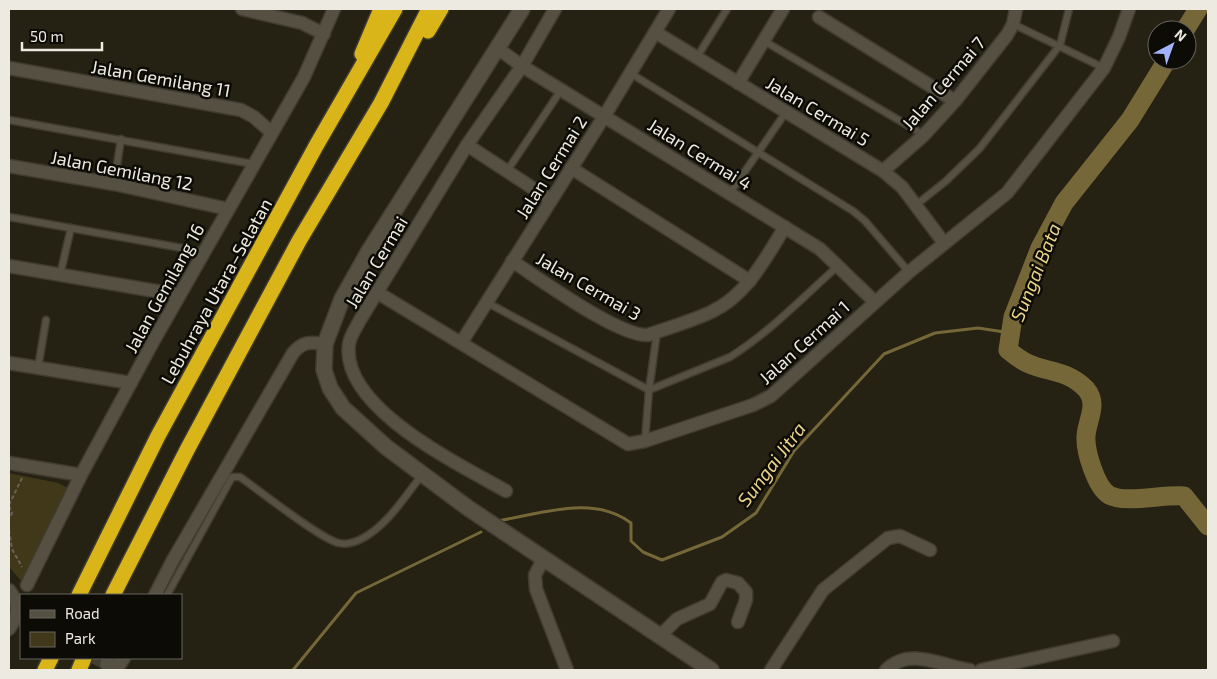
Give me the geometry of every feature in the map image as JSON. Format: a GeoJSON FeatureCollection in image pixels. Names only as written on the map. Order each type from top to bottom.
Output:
{"type":"FeatureCollection","features":[{"type":"Feature","properties":{"kind":"highway"},"geometry":{"type":"LineString","coordinates":[[354,80],[370,33],[381,9]]}},
{"type":"Feature","properties":{"kind":"highway","name":"Lebuhraya Utara–Selatan"},"geometry":{"type":"LineString","coordinates":[[79,594],[158,436],[395,9]]}},
{"type":"Feature","properties":{"kind":"highway"},"geometry":{"type":"LineString","coordinates":[[114,594],[169,484],[299,241],[381,103],[429,9]]}},
{"type":"Feature","properties":{"kind":"highway"},"geometry":{"type":"LineString","coordinates":[[381,103],[415,55],[441,9]]}},
{"type":"Feature","properties":{"kind":"street"},"geometry":{"type":"LineString","coordinates":[[242,9],[302,23],[324,34]]}},
{"type":"Feature","properties":{"kind":"street","name":"Jalan Gemilang 16"},"geometry":{"type":"LineString","coordinates":[[28,582],[81,475],[179,295],[304,77],[334,9]]}},
{"type":"Feature","properties":{"kind":"street"},"geometry":{"type":"LineString","coordinates":[[522,9],[369,251],[342,300],[325,344],[324,370],[330,388],[343,408],[386,447],[468,508],[711,670]]}},
{"type":"Feature","properties":{"kind":"street","name":"Jalan Cermai"},"geometry":{"type":"LineString","coordinates":[[506,491],[442,455],[399,426],[360,387],[350,359],[349,343],[467,145],[522,66],[555,9]]}},
{"type":"Feature","properties":{"kind":"street","name":"Jalan Cermai 2"},"geometry":{"type":"LineString","coordinates":[[461,343],[605,115],[669,9]]}},
{"type":"Feature","properties":{"kind":"street"},"geometry":{"type":"LineString","coordinates":[[738,83],[783,9]]}},
{"type":"Feature","properties":{"kind":"street","name":"Jalan Cermai 7"},"geometry":{"type":"LineString","coordinates":[[882,171],[924,135],[955,101],[1007,35],[1013,24],[1016,9]]}},
{"type":"Feature","properties":{"kind":"street","name":"Jalan Cermai 1"},"geometry":{"type":"LineString","coordinates":[[378,293],[618,440],[628,444],[645,441],[765,400],[909,272],[944,242],[999,200],[1015,184],[1104,68],[1128,9]]}},
{"type":"Feature","properties":{"kind":"street"},"geometry":{"type":"LineString","coordinates":[[818,17],[955,101]]}},
{"type":"Feature","properties":{"kind":"street","name":"Jalan Cermai 5"},"geometry":{"type":"LineString","coordinates":[[655,32],[882,171],[902,188],[944,242]]}},
{"type":"Feature","properties":{"kind":"street","name":"Jalan Cermai 4"},"geometry":{"type":"LineString","coordinates":[[497,48],[522,66],[605,115],[820,249],[875,302]]}},
{"type":"Feature","properties":{"kind":"street","name":"Jalan Gemilang 11"},"geometry":{"type":"LineString","coordinates":[[9,68],[241,110],[254,117],[271,132]]}},
{"type":"Feature","properties":{"kind":"street"},"geometry":{"type":"LineString","coordinates":[[467,145],[551,200]]}},
{"type":"Feature","properties":{"kind":"street","name":"Jalan Gemilang 12"},"geometry":{"type":"LineString","coordinates":[[9,166],[114,184],[228,208]]}},
{"type":"Feature","properties":{"kind":"street"},"geometry":{"type":"LineString","coordinates":[[571,168],[750,281]]}},
{"type":"Feature","properties":{"kind":"street","name":"Jalan Cermai 3"},"geometry":{"type":"LineString","coordinates":[[512,261],[584,307],[640,336],[657,332],[714,311],[750,281],[785,227]]}},
{"type":"Feature","properties":{"kind":"street"},"geometry":{"type":"LineString","coordinates":[[9,266],[179,295]]}},
{"type":"Feature","properties":{"kind":"street"},"geometry":{"type":"LineString","coordinates":[[156,594],[201,510],[293,353],[300,345],[309,342],[325,344]]}},
{"type":"Feature","properties":{"kind":"street"},"geometry":{"type":"LineString","coordinates":[[9,363],[131,384]]}},
{"type":"Feature","properties":{"kind":"street"},"geometry":{"type":"LineString","coordinates":[[9,463],[81,475]]}},
{"type":"Feature","properties":{"kind":"street"},"geometry":{"type":"LineString","coordinates":[[771,670],[823,590],[888,538],[900,536],[930,550]]}},
{"type":"Feature","properties":{"kind":"street"},"geometry":{"type":"LineString","coordinates":[[544,558],[536,575],[536,589],[567,670]]}},
{"type":"Feature","properties":{"kind":"street"},"geometry":{"type":"LineString","coordinates":[[660,636],[677,619],[710,604],[722,582],[726,580],[738,583],[746,592],[746,600],[738,622]]}},
{"type":"Feature","properties":{"kind":"street"},"geometry":{"type":"LineString","coordinates":[[9,590],[16,601],[19,619],[9,628]]}},
{"type":"Feature","properties":{"kind":"street"},"geometry":{"type":"LineString","coordinates":[[981,670],[1113,641]]}},
{"type":"Feature","properties":{"kind":"street"},"geometry":{"type":"LineString","coordinates":[[886,670],[898,660],[915,657],[970,670]]}},
{"type":"Feature","properties":{"kind":"lane"},"geometry":{"type":"LineString","coordinates":[[697,57],[727,9]]}},
{"type":"Feature","properties":{"kind":"lane"},"geometry":{"type":"LineString","coordinates":[[916,206],[946,182],[980,148],[1060,45],[1069,9]]}},
{"type":"Feature","properties":{"kind":"lane"},"geometry":{"type":"LineString","coordinates":[[1013,24],[1060,45],[1104,68]]}},
{"type":"Feature","properties":{"kind":"lane"},"geometry":{"type":"LineString","coordinates":[[764,40],[924,135]]}},
{"type":"Feature","properties":{"kind":"lane"},"geometry":{"type":"LineString","coordinates":[[630,73],[859,216],[909,272]]}},
{"type":"Feature","properties":{"kind":"lane"},"geometry":{"type":"LineString","coordinates":[[507,171],[561,90]]}},
{"type":"Feature","properties":{"kind":"lane"},"geometry":{"type":"LineString","coordinates":[[730,193],[786,112]]}},
{"type":"Feature","properties":{"kind":"lane"},"geometry":{"type":"LineString","coordinates":[[9,120],[253,164]]}},
{"type":"Feature","properties":{"kind":"lane"},"geometry":{"type":"LineString","coordinates":[[114,184],[121,139]]}},
{"type":"Feature","properties":{"kind":"lane"},"geometry":{"type":"LineString","coordinates":[[9,217],[205,252]]}},
{"type":"Feature","properties":{"kind":"lane"},"geometry":{"type":"LineString","coordinates":[[60,275],[71,228]]}},
{"type":"Feature","properties":{"kind":"lane"},"geometry":{"type":"LineString","coordinates":[[486,302],[648,390],[730,358],[759,338],[838,266]]}},
{"type":"Feature","properties":{"kind":"lane"},"geometry":{"type":"LineString","coordinates":[[38,368],[46,320]]}},
{"type":"Feature","properties":{"kind":"lane"},"geometry":{"type":"LineString","coordinates":[[645,441],[648,390],[657,332]]}},
{"type":"Feature","properties":{"kind":"lane"},"geometry":{"type":"LineString","coordinates":[[168,594],[232,478],[240,477],[323,535],[339,543],[350,543],[365,538],[381,524],[394,511],[423,474]]}},
{"type":"Feature","properties":{"kind":"path"},"geometry":{"type":"LineString","coordinates":[[9,519],[12,514],[9,506],[27,466]]}},
{"type":"Feature","properties":{"kind":"path"},"geometry":{"type":"LineString","coordinates":[[9,530],[12,548],[28,582]]}},
{"type":"Feature","properties":{"kind":"green space"},"geometry":{"type":"Polygon","coordinates":[[[9,473],[58,483],[70,489],[23,583],[9,567],[9,473]]]}},
{"type":"Feature","properties":{"kind":"waterway","name":"Sungai Bata"},"geometry":{"type":"LineString","coordinates":[[1191,20],[1198,9]]}},
{"type":"Feature","properties":{"kind":"waterway","name":"Sungai Bata"},"geometry":{"type":"LineString","coordinates":[[1161,70],[1130,120],[1064,203],[1040,248],[1013,317],[1008,350],[1027,363],[1071,378],[1086,389],[1092,400],[1086,436],[1087,450],[1092,468],[1104,491],[1116,498],[1125,499],[1184,496],[1208,526]]}},
{"type":"Feature","properties":{"kind":"waterway","name":"Sungai Jitra"},"geometry":{"type":"LineString","coordinates":[[497,521],[566,508],[600,509],[616,514],[631,523],[631,541],[643,552],[662,560],[722,537],[756,513],[794,451],[884,354],[935,333],[978,328],[1011,333]]}},
{"type":"Feature","properties":{"kind":"waterway","name":"Sungai Jitra"},"geometry":{"type":"LineString","coordinates":[[293,670],[356,593],[481,532]]}},
{"type":"Feature","properties":{"kind":"tunnel"},"geometry":{"type":"LineString","coordinates":[[96,659],[106,664]]}}]}
